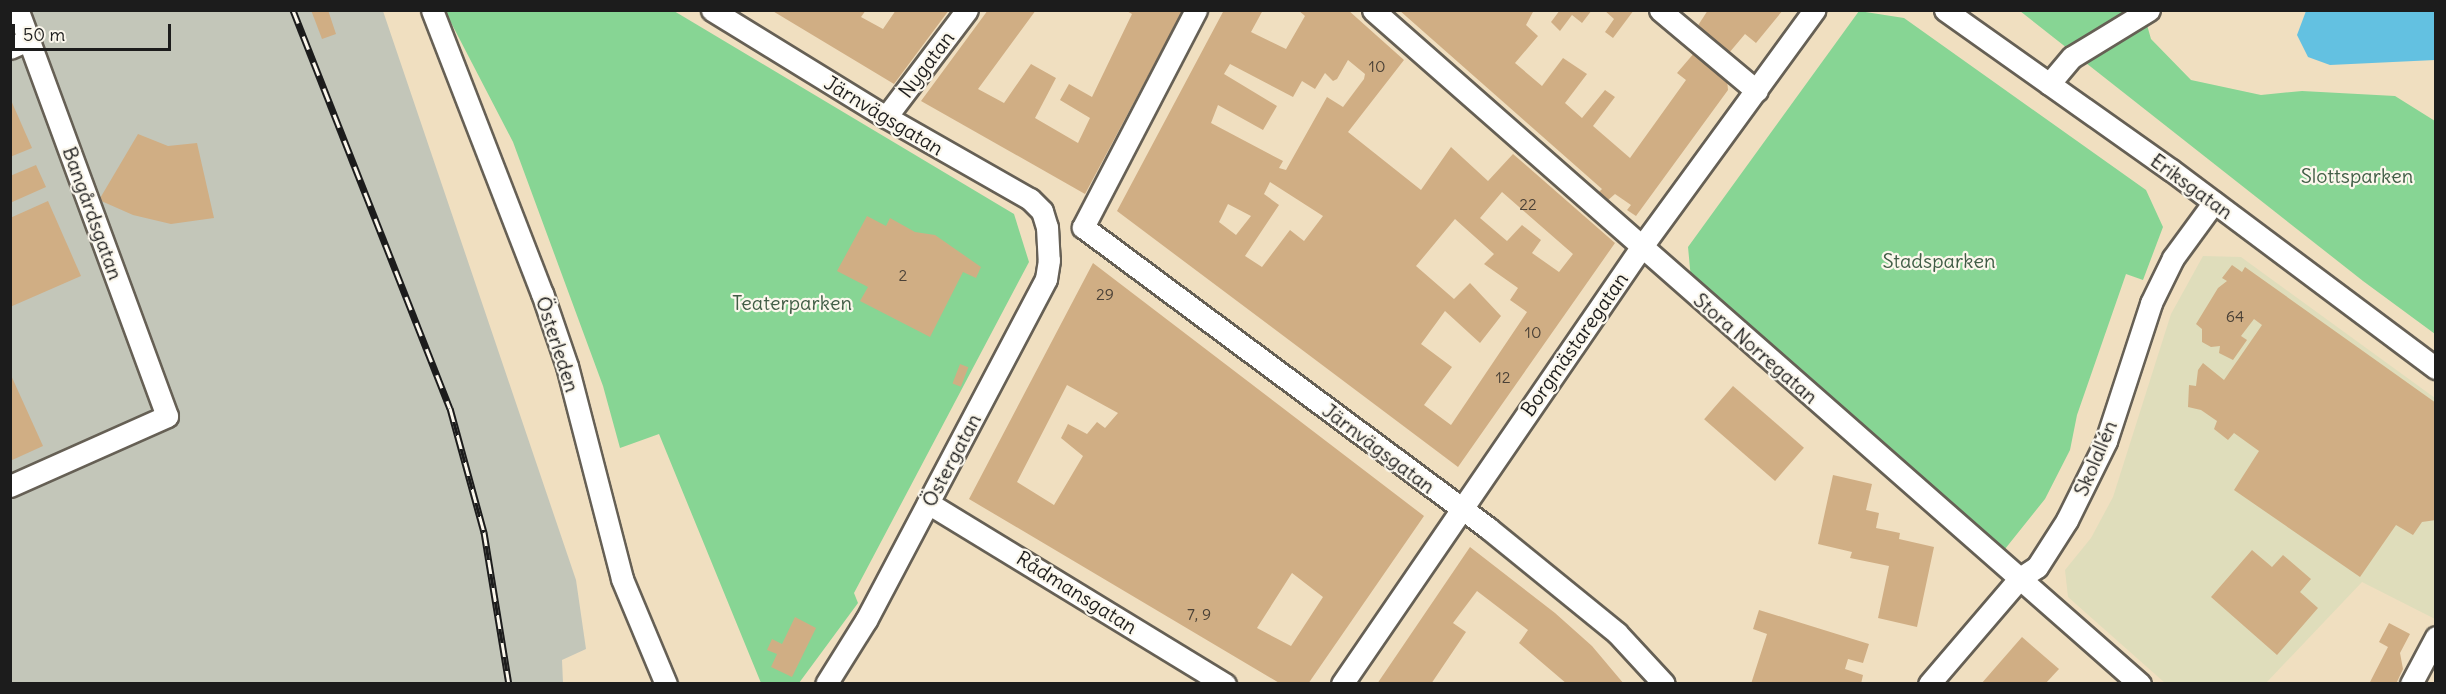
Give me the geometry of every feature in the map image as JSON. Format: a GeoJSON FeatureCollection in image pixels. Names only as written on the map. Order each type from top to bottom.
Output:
{"type":"FeatureCollection","features":[{"type":"Feature","properties":{"kind":"street","name":"Bangårdsgatan"},"geometry":{"type":"LineString","coordinates":[[10,486],[167,416],[20,44],[18,10]]}},
{"type":"Feature","properties":{"kind":"street","name":"Österleden"},"geometry":{"type":"LineString","coordinates":[[432,10],[542,293],[567,366],[622,579],[666,684]]}},
{"type":"Feature","properties":{"kind":"street","name":"Järnvägsgatan"},"geometry":{"type":"LineString","coordinates":[[712,10],[886,117],[1030,199],[1042,211],[1047,227]]}},
{"type":"Feature","properties":{"kind":"street","name":"Nygatan"},"geometry":{"type":"LineString","coordinates":[[886,117],[967,10]]}},
{"type":"Feature","properties":{"kind":"street","name":"Järnvägsgatan"},"geometry":{"type":"LineString","coordinates":[[1196,10],[1083,226],[1461,509],[1617,633],[1664,684]]}},
{"type":"Feature","properties":{"kind":"street","name":"Stora Norregatan"},"geometry":{"type":"LineString","coordinates":[[1373,10],[1640,249],[2140,684]]}},
{"type":"Feature","properties":{"kind":"street"},"geometry":{"type":"LineString","coordinates":[[1660,10],[1757,91]]}},
{"type":"Feature","properties":{"kind":"street","name":"Borgmästaregatan"},"geometry":{"type":"LineString","coordinates":[[1342,684],[1640,249],[1814,10]]}},
{"type":"Feature","properties":{"kind":"street","name":"Eriksgatan"},"geometry":{"type":"LineString","coordinates":[[1945,10],[2214,202],[2436,368]]}},
{"type":"Feature","properties":{"kind":"street"},"geometry":{"type":"LineString","coordinates":[[2049,84],[2072,57],[2149,10]]}},
{"type":"Feature","properties":{"kind":"street","name":"Skolallén"},"geometry":{"type":"LineString","coordinates":[[1929,684],[2020,578],[2037,567],[2088,484],[2106,441],[2151,303],[2174,258],[2214,202]]}},
{"type":"Feature","properties":{"kind":"street","name":"Östergatan"},"geometry":{"type":"LineString","coordinates":[[826,684],[866,620],[1046,279],[1047,227]]}},
{"type":"Feature","properties":{"kind":"street","name":"Rådmansgatan"},"geometry":{"type":"LineString","coordinates":[[928,503],[1225,684]]}},
{"type":"Feature","properties":{"kind":"street"},"geometry":{"type":"LineString","coordinates":[[2411,684],[2430,662],[2436,637]]}},
{"type":"Feature","properties":{"kind":"shaded area"},"geometry":{"type":"Polygon","coordinates":[[[10,11],[383,11],[576,580],[586,649],[562,660],[563,683],[11,683],[10,11]]]}},
{"type":"Feature","properties":{"kind":"shaded area"},"geometry":{"type":"Polygon","coordinates":[[[2203,256],[2241,257],[2435,398],[2435,619],[2362,582],[2266,683],[2165,683],[2068,597],[2065,570],[2091,538],[2113,497],[2171,314],[2203,256]]]}},
{"type":"Feature","properties":{"kind":"green space","name":"Teaterparken"},"geometry":{"type":"Polygon","coordinates":[[[445,11],[674,11],[1014,214],[1029,262],[854,593],[858,603],[799,683],[761,683],[659,434],[620,448],[603,386],[513,142],[445,11]]]}},
{"type":"Feature","properties":{"kind":"green space","name":"Stadsparken"},"geometry":{"type":"Polygon","coordinates":[[[1859,11],[1904,18],[2146,190],[2163,227],[2143,280],[2126,274],[2077,415],[2070,450],[2045,499],[2001,554],[1691,279],[1688,247],[1859,11]]]}},
{"type":"Feature","properties":{"kind":"green space","name":"Slottsparken"},"geometry":{"type":"Polygon","coordinates":[[[2020,11],[2143,11],[2151,39],[2191,80],[2261,95],[2302,91],[2395,96],[2435,121],[2435,334],[2363,281],[2020,11]]]}},
{"type":"Feature","properties":{"kind":"water"},"geometry":{"type":"Polygon","coordinates":[[[2306,11],[2435,11],[2435,60],[2330,65],[2308,57],[2297,35],[2306,11]]]}},
{"type":"Feature","properties":{"kind":"building"},"geometry":{"type":"Polygon","coordinates":[[[311,10],[328,10],[336,34],[322,39],[311,10]]]}},
{"type":"Feature","properties":{"kind":"building"},"geometry":{"type":"Polygon","coordinates":[[[771,10],[866,10],[861,17],[883,29],[896,10],[949,10],[894,84],[771,10]]]}},
{"type":"Feature","properties":{"kind":"building"},"geometry":{"type":"Polygon","coordinates":[[[988,10],[1036,10],[978,89],[1004,103],[1031,64],[1056,78],[1035,118],[1078,143],[1090,118],[1060,100],[1069,84],[1092,97],[1132,14],[1125,10],[1183,10],[1085,194],[921,101],[988,10]]]}},
{"type":"Feature","properties":{"kind":"building"},"geometry":{"type":"Polygon","coordinates":[[[1224,10],[1263,10],[1251,32],[1286,49],[1305,16],[1298,10],[1348,10],[1404,60],[1348,132],[1421,190],[1451,147],[1488,181],[1513,154],[1615,243],[1458,467],[1117,211],[1224,10]],[[1348,60],[1337,79],[1333,81],[1325,73],[1315,89],[1302,81],[1293,97],[1230,64],[1224,74],[1277,106],[1263,130],[1218,105],[1211,123],[1283,161],[1279,168],[1286,170],[1327,97],[1343,107],[1364,79],[1365,74],[1348,60]],[[1270,182],[1264,194],[1279,205],[1245,256],[1262,267],[1290,230],[1304,241],[1323,216],[1270,182]],[[1502,192],[1480,218],[1507,241],[1522,225],[1541,240],[1532,253],[1559,272],[1573,254],[1502,192]],[[1228,204],[1219,222],[1236,235],[1251,216],[1228,204]],[[1455,219],[1416,266],[1454,299],[1470,283],[1501,316],[1480,343],[1445,311],[1421,344],[1452,367],[1424,405],[1451,425],[1527,312],[1510,300],[1518,288],[1484,264],[1494,254],[1455,219]]]}},
{"type":"Feature","properties":{"kind":"building"},"geometry":{"type":"Polygon","coordinates":[[[1399,10],[1534,10],[1526,25],[1538,36],[1515,63],[1542,86],[1563,58],[1587,74],[1565,103],[1582,118],[1605,90],[1615,97],[1593,126],[1630,158],[1686,80],[1677,73],[1695,52],[1727,79],[1728,90],[1636,216],[1627,210],[1631,205],[1615,194],[1607,201],[1598,193],[1602,189],[1399,10]]]}},
{"type":"Feature","properties":{"kind":"building"},"geometry":{"type":"Polygon","coordinates":[[[1560,10],[1592,10],[1582,23],[1572,15],[1560,31],[1551,22],[1560,10]]]}},
{"type":"Feature","properties":{"kind":"building"},"geometry":{"type":"Polygon","coordinates":[[[1604,10],[1634,10],[1613,38],[1605,32],[1614,19],[1604,10]]]}},
{"type":"Feature","properties":{"kind":"building"},"geometry":{"type":"Polygon","coordinates":[[[1708,10],[1783,10],[1756,43],[1745,34],[1729,53],[1697,27],[1708,10]]]}},
{"type":"Feature","properties":{"kind":"building"},"geometry":{"type":"Polygon","coordinates":[[[10,98],[32,148],[10,157],[10,98]]]}},
{"type":"Feature","properties":{"kind":"building"},"geometry":{"type":"Polygon","coordinates":[[[138,134],[168,146],[197,143],[214,218],[171,224],[133,215],[99,200],[138,134]]]}},
{"type":"Feature","properties":{"kind":"building"},"geometry":{"type":"Polygon","coordinates":[[[36,165],[46,187],[10,203],[10,176],[36,165]]]}},
{"type":"Feature","properties":{"kind":"building"},"geometry":{"type":"Polygon","coordinates":[[[48,201],[81,276],[10,307],[10,218],[48,201]]]}},
{"type":"Feature","properties":{"kind":"building"},"geometry":{"type":"Polygon","coordinates":[[[867,216],[886,226],[890,218],[915,232],[935,235],[981,267],[976,278],[963,272],[930,337],[860,301],[868,287],[837,271],[867,216]]]}},
{"type":"Feature","properties":{"kind":"building"},"geometry":{"type":"Polygon","coordinates":[[[1093,263],[1424,516],[1308,684],[1281,684],[969,499],[1093,263]],[[1067,385],[1017,482],[1054,505],[1083,456],[1061,438],[1068,424],[1087,434],[1097,422],[1105,428],[1118,413],[1067,385]],[[1292,573],[1257,628],[1291,646],[1323,597],[1292,573]]]}},
{"type":"Feature","properties":{"kind":"building"},"geometry":{"type":"Polygon","coordinates":[[[2232,265],[2242,272],[2245,267],[2436,403],[2436,520],[2422,522],[2413,535],[2396,525],[2360,577],[2234,490],[2259,451],[2234,433],[2228,440],[2214,429],[2217,421],[2201,410],[2188,407],[2189,385],[2196,386],[2198,370],[2203,363],[2224,380],[2262,325],[2254,319],[2241,336],[2247,340],[2233,360],[2219,353],[2220,346],[2211,347],[2202,342],[2202,329],[2196,324],[2218,288],[2227,281],[2222,278],[2232,265]]]}},
{"type":"Feature","properties":{"kind":"building"},"geometry":{"type":"Polygon","coordinates":[[[960,364],[968,367],[961,387],[952,384],[960,364]]]}},
{"type":"Feature","properties":{"kind":"building"},"geometry":{"type":"Polygon","coordinates":[[[10,373],[43,446],[10,461],[10,373]]]}},
{"type":"Feature","properties":{"kind":"building"},"geometry":{"type":"Polygon","coordinates":[[[1733,386],[1804,448],[1775,481],[1704,419],[1733,386]]]}},
{"type":"Feature","properties":{"kind":"building"},"geometry":{"type":"Polygon","coordinates":[[[1833,475],[1872,484],[1866,510],[1879,513],[1876,528],[1900,533],[1899,539],[1934,547],[1917,627],[1878,618],[1889,566],[1850,558],[1852,552],[1818,544],[1833,475]]]}},
{"type":"Feature","properties":{"kind":"building"},"geometry":{"type":"Polygon","coordinates":[[[1470,547],[1555,613],[1592,646],[1624,684],[1567,684],[1519,643],[1528,630],[1477,591],[1453,623],[1466,632],[1431,684],[1377,684],[1470,547]]]}},
{"type":"Feature","properties":{"kind":"building"},"geometry":{"type":"Polygon","coordinates":[[[2252,550],[2272,567],[2283,555],[2311,579],[2300,592],[2318,608],[2277,655],[2211,597],[2252,550]]]}},
{"type":"Feature","properties":{"kind":"building"},"geometry":{"type":"Polygon","coordinates":[[[1759,610],[1869,644],[1863,663],[1848,659],[1845,669],[1863,675],[1861,684],[1751,684],[1767,634],[1753,629],[1759,610]]]}},
{"type":"Feature","properties":{"kind":"building"},"geometry":{"type":"Polygon","coordinates":[[[795,617],[816,628],[792,677],[771,667],[777,654],[767,650],[772,639],[782,644],[795,617]]]}},
{"type":"Feature","properties":{"kind":"building"},"geometry":{"type":"Polygon","coordinates":[[[2389,623],[2410,634],[2400,653],[2403,669],[2396,684],[2369,684],[2388,647],[2379,642],[2389,623]]]}},
{"type":"Feature","properties":{"kind":"building"},"geometry":{"type":"Polygon","coordinates":[[[2022,637],[2059,669],[2045,684],[1981,684],[2022,637]]]}},
{"type":"Feature","properties":{"kind":"railway"},"geometry":{"type":"LineString","coordinates":[[293,10],[450,408],[484,532],[509,684]]}}]}
